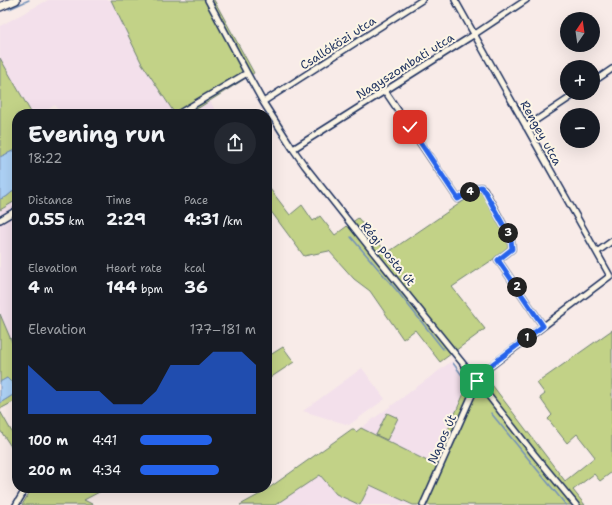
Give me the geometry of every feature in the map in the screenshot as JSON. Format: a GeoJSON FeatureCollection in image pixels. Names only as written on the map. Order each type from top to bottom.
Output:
{"type":"FeatureCollection","features":[{"type":"Feature","properties":{"kind":"street"},"geometry":{"type":"LineString","coordinates":[[0,7],[16,0]]}},
{"type":"Feature","properties":{"kind":"street","name":"Csallóközi utca"},"geometry":{"type":"LineString","coordinates":[[263,102],[422,0]]}},
{"type":"Feature","properties":{"kind":"street","name":"Rengey utca"},"geometry":{"type":"LineString","coordinates":[[455,0],[610,276]]}},
{"type":"Feature","properties":{"kind":"street","name":"Nagyszombati utca"},"geometry":{"type":"LineString","coordinates":[[293,149],[526,0]]}},
{"type":"Feature","properties":{"kind":"street","name":"Régi posta út"},"geometry":{"type":"LineString","coordinates":[[210,1],[267,109]]}},
{"type":"Feature","properties":{"kind":"street"},"geometry":{"type":"LineString","coordinates":[[600,78],[612,70]]}},
{"type":"Feature","properties":{"kind":"street"},"geometry":{"type":"LineString","coordinates":[[186,109],[247,73]]}},
{"type":"Feature","properties":{"kind":"street"},"geometry":{"type":"LineString","coordinates":[[385,90],[458,199],[477,188],[481,187],[484,190],[511,239],[512,249],[498,260],[543,326]]}},
{"type":"Feature","properties":{"kind":"street"},"geometry":{"type":"LineString","coordinates":[[526,127],[566,100]]}},
{"type":"Feature","properties":{"kind":"street","name":"Régi posta út"},"geometry":{"type":"LineString","coordinates":[[272,116],[305,166],[576,505]]}},
{"type":"Feature","properties":{"kind":"street"},"geometry":{"type":"LineString","coordinates":[[0,220],[12,213]]}},
{"type":"Feature","properties":{"kind":"street"},"geometry":{"type":"LineString","coordinates":[[597,252],[612,241]]}},
{"type":"Feature","properties":{"kind":"street","name":"Napos út"},"geometry":{"type":"LineString","coordinates":[[423,505],[482,372],[610,276]]}},
{"type":"Feature","properties":{"kind":"street"},"geometry":{"type":"LineString","coordinates":[[16,505],[23,493]]}},
{"type":"Feature","properties":{"kind":"shaded area"},"geometry":{"type":"Polygon","coordinates":[[[48,0],[111,0],[141,62],[172,109],[58,109],[55,105],[48,109],[29,109],[0,58],[0,26],[48,0]]]}},
{"type":"Feature","properties":{"kind":"shaded area"},"geometry":{"type":"Polygon","coordinates":[[[210,101],[214,109],[197,109],[210,101]]]}},
{"type":"Feature","properties":{"kind":"shaded area"},"geometry":{"type":"Polygon","coordinates":[[[12,203],[12,342],[0,314],[0,210],[12,203]]]}},
{"type":"Feature","properties":{"kind":"shaded area"},"geometry":{"type":"Polygon","coordinates":[[[452,361],[469,382],[433,464],[361,428],[452,361]]]}},
{"type":"Feature","properties":{"kind":"shaded area"},"geometry":{"type":"Polygon","coordinates":[[[362,368],[385,399],[349,425],[303,411],[362,368]]]}},
{"type":"Feature","properties":{"kind":"shaded area"},"geometry":{"type":"Polygon","coordinates":[[[320,475],[336,494],[360,505],[275,505],[320,475]]]}},
{"type":"Feature","properties":{"kind":"shaded area"},"geometry":{"type":"Polygon","coordinates":[[[369,485],[413,505],[361,505],[369,485]]]}},
{"type":"Feature","properties":{"kind":"green space"},"geometry":{"type":"Polygon","coordinates":[[[111,0],[214,0],[254,73],[197,109],[172,109],[141,62],[111,0]]]}},
{"type":"Feature","properties":{"kind":"green space"},"geometry":{"type":"Polygon","coordinates":[[[0,58],[29,109],[12,109],[12,151],[0,157],[0,58]]]}},
{"type":"Feature","properties":{"kind":"green space"},"geometry":{"type":"Polygon","coordinates":[[[481,189],[510,238],[510,248],[452,287],[485,329],[440,362],[415,330],[403,339],[370,291],[354,279],[329,251],[304,256],[272,213],[272,192],[290,215],[302,205],[313,221],[320,216],[335,235],[358,218],[387,253],[481,189]]]}},
{"type":"Feature","properties":{"kind":"green space"},"geometry":{"type":"Polygon","coordinates":[[[12,192],[12,203],[0,210],[0,199],[6,197],[12,192]]]}},
{"type":"Feature","properties":{"kind":"green space"},"geometry":{"type":"Polygon","coordinates":[[[0,314],[12,342],[12,386],[7,378],[0,382],[0,314]]]}},
{"type":"Feature","properties":{"kind":"green space"},"geometry":{"type":"Polygon","coordinates":[[[612,330],[612,472],[600,481],[594,474],[573,490],[585,505],[413,505],[370,485],[360,505],[336,494],[320,475],[275,505],[240,505],[262,493],[272,493],[272,486],[352,429],[356,432],[361,428],[433,464],[469,382],[480,369],[565,481],[595,457],[577,434],[567,443],[548,419],[552,415],[540,398],[545,394],[537,383],[612,330]]]}},
{"type":"Feature","properties":{"kind":"green space"},"geometry":{"type":"Polygon","coordinates":[[[283,347],[294,362],[272,377],[272,354],[283,347]]]}},
{"type":"Feature","properties":{"kind":"green space"},"geometry":{"type":"Polygon","coordinates":[[[12,396],[12,403],[0,409],[0,403],[12,396]]]}},
{"type":"Feature","properties":{"kind":"green space"},"geometry":{"type":"Polygon","coordinates":[[[0,411],[12,432],[12,448],[0,430],[0,411]]]}},
{"type":"Feature","properties":{"kind":"green space"},"geometry":{"type":"Polygon","coordinates":[[[387,413],[398,418],[387,440],[376,435],[387,413]]]}},
{"type":"Feature","properties":{"kind":"green space"},"geometry":{"type":"Polygon","coordinates":[[[29,493],[97,493],[84,500],[94,505],[22,505],[29,493]]]}},
{"type":"Feature","properties":{"kind":"water"},"geometry":{"type":"Polygon","coordinates":[[[12,151],[12,192],[6,197],[0,199],[0,157],[12,151]]]}},
{"type":"Feature","properties":{"kind":"water"},"geometry":{"type":"Polygon","coordinates":[[[7,378],[12,383],[12,396],[0,403],[0,382],[7,378]]]}},
{"type":"Feature","properties":{"kind":"waterway"},"geometry":{"type":"LineString","coordinates":[[9,9],[29,0]]}},
{"type":"Feature","properties":{"kind":"waterway"},"geometry":{"type":"LineString","coordinates":[[351,237],[398,292],[443,349]]}},
{"type":"Feature","properties":{"kind":"waterway"},"geometry":{"type":"LineString","coordinates":[[453,363],[464,378]]}},
{"type":"Feature","properties":{"kind":"waterway"},"geometry":{"type":"LineString","coordinates":[[491,413],[566,505]]}},
{"type":"Feature","properties":{"kind":"route"},"geometry":{"type":"LineString","coordinates":[[410,127],[458,199],[477,188],[481,187],[484,190],[511,239],[512,249],[498,260],[543,326],[482,372],[477,381]]}}]}
